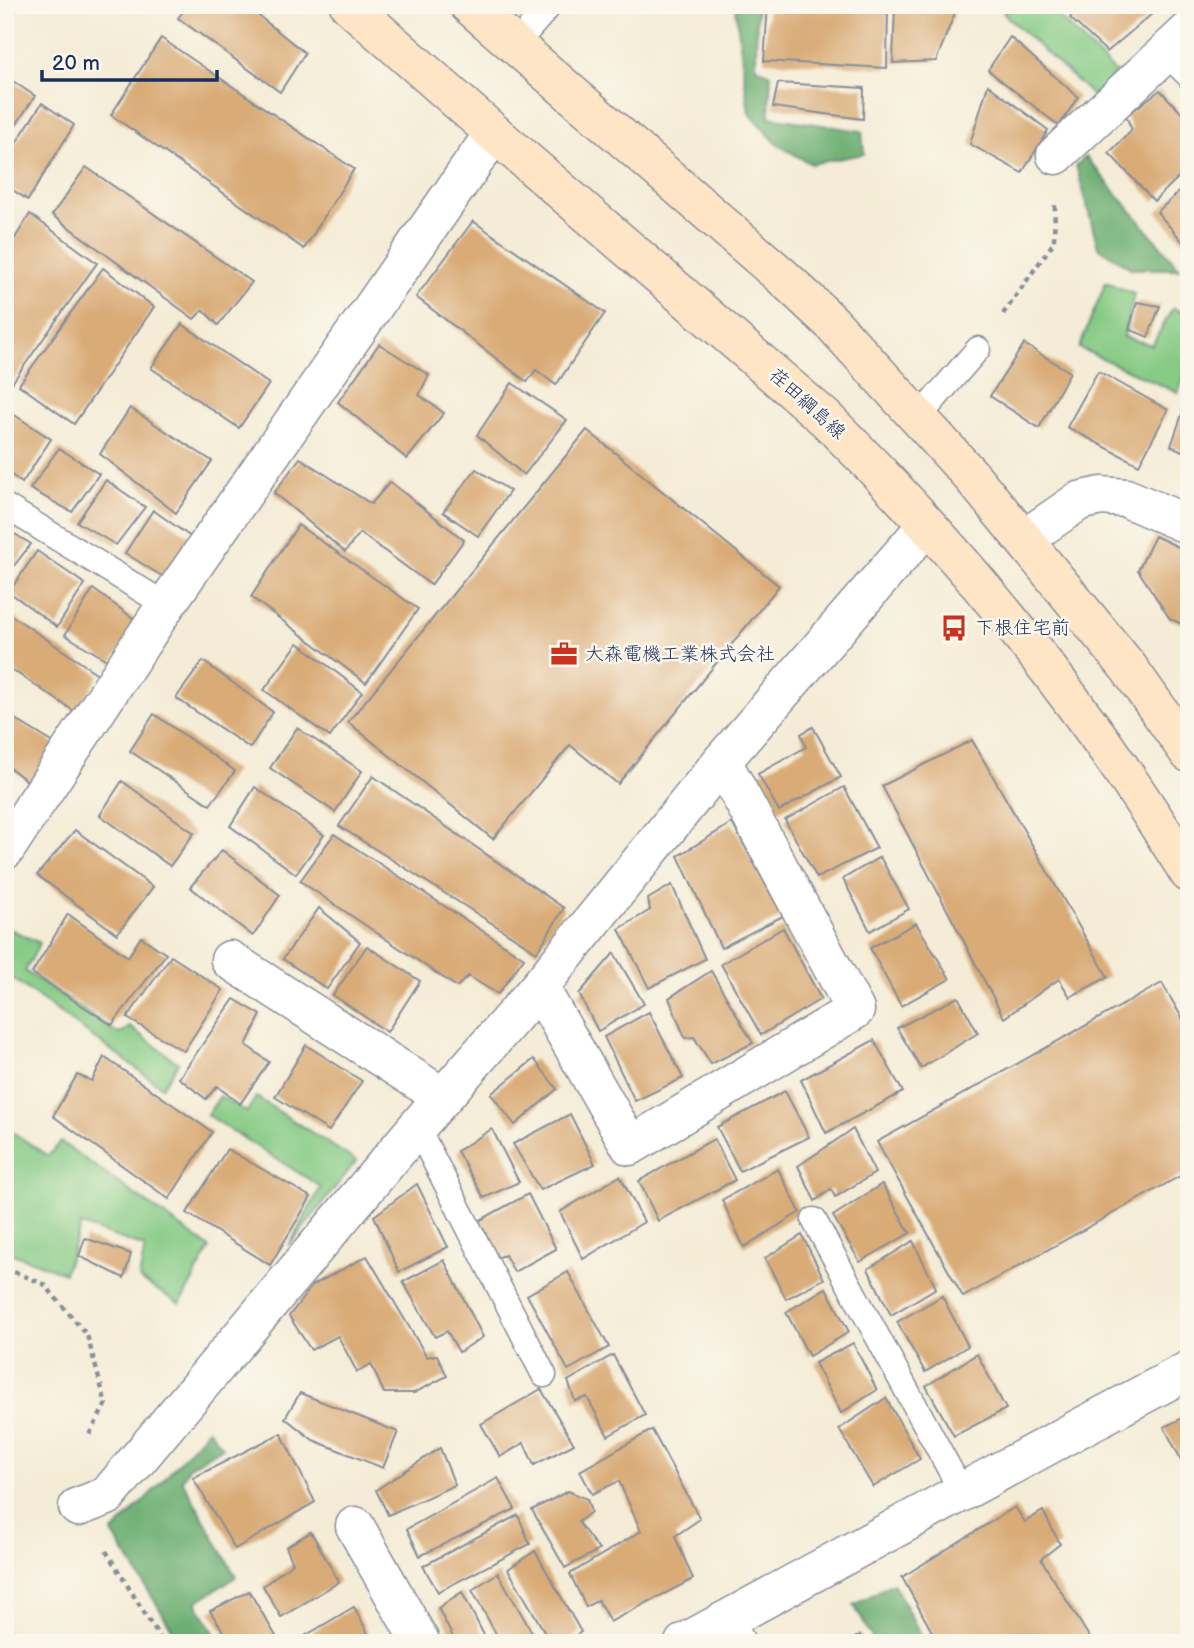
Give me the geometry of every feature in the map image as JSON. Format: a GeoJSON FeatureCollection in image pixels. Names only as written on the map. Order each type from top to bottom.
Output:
{"type":"FeatureCollection","features":[{"type":"Feature","properties":{"kind":"main road"},"geometry":{"type":"LineString","coordinates":[[469,5],[785,279],[832,323],[1024,539],[1128,667],[1189,754]]}},
{"type":"Feature","properties":{"kind":"main road","name":"荏田綱島線"},"geometry":{"type":"LineString","coordinates":[[362,9],[494,133],[826,419],[874,466],[1000,608],[1075,704],[1189,873]]}},
{"type":"Feature","properties":{"kind":"street"},"geometry":{"type":"LineString","coordinates":[[1056,155],[1181,53]]}},
{"type":"Feature","properties":{"kind":"street"},"geometry":{"type":"LineString","coordinates":[[5,850],[166,605],[494,133]]}},
{"type":"Feature","properties":{"kind":"street"},"geometry":{"type":"LineString","coordinates":[[1024,539],[1079,501],[1101,496],[1126,498],[1189,525]]}},
{"type":"Feature","properties":{"kind":"street"},"geometry":{"type":"LineString","coordinates":[[78,1507],[107,1496],[539,986],[722,761],[927,525]]}},
{"type":"Feature","properties":{"kind":"street"},"geometry":{"type":"LineString","coordinates":[[539,986],[630,1146],[855,1010],[722,761]]}},
{"type":"Feature","properties":{"kind":"street"},"geometry":{"type":"LineString","coordinates":[[230,960],[443,1097]]}},
{"type":"Feature","properties":{"kind":"street"},"geometry":{"type":"LineString","coordinates":[[684,1643],[737,1631],[962,1492],[1189,1370]]}},
{"type":"Feature","properties":{"kind":"street"},"geometry":{"type":"LineString","coordinates":[[355,1526],[421,1643]]}},
{"type":"Feature","properties":{"kind":"lane"},"geometry":{"type":"LineString","coordinates":[[515,45],[550,5]]}},
{"type":"Feature","properties":{"kind":"lane"},"geometry":{"type":"LineString","coordinates":[[919,418],[978,349]]}},
{"type":"Feature","properties":{"kind":"lane"},"geometry":{"type":"LineString","coordinates":[[5,506],[166,605]]}},
{"type":"Feature","properties":{"kind":"lane"},"geometry":{"type":"LineString","coordinates":[[417,1127],[544,1375]]}},
{"type":"Feature","properties":{"kind":"lane"},"geometry":{"type":"LineString","coordinates":[[814,1220],[962,1492]]}},
{"type":"Feature","properties":{"kind":"path"},"geometry":{"type":"LineString","coordinates":[[978,349],[1054,242],[1056,155]]}},
{"type":"Feature","properties":{"kind":"green space"},"geometry":{"type":"Polygon","coordinates":[[[735,5],[757,5],[756,67],[771,74],[769,117],[862,131],[864,154],[811,164],[778,145],[749,113],[735,5]]]}},
{"type":"Feature","properties":{"kind":"green space"},"geometry":{"type":"Polygon","coordinates":[[[1007,5],[1068,5],[1058,16],[1116,73],[1094,97],[1003,13],[1007,5]]]}},
{"type":"Feature","properties":{"kind":"green space"},"geometry":{"type":"Polygon","coordinates":[[[1086,157],[1180,269],[1132,269],[1098,247],[1076,165],[1086,157]]]}},
{"type":"Feature","properties":{"kind":"green space"},"geometry":{"type":"Polygon","coordinates":[[[1106,282],[1134,294],[1124,337],[1152,345],[1173,308],[1189,315],[1189,362],[1178,393],[1079,348],[1106,282]]]}},
{"type":"Feature","properties":{"kind":"green space"},"geometry":{"type":"Polygon","coordinates":[[[5,927],[40,943],[25,971],[119,1034],[130,1027],[178,1063],[162,1087],[5,973],[5,927]]]}},
{"type":"Feature","properties":{"kind":"green space"},"geometry":{"type":"Polygon","coordinates":[[[220,1096],[247,1112],[256,1097],[356,1161],[289,1246],[321,1187],[207,1115],[220,1096]]]}},
{"type":"Feature","properties":{"kind":"green space"},"geometry":{"type":"Polygon","coordinates":[[[5,1127],[48,1156],[61,1142],[210,1248],[180,1304],[139,1279],[145,1247],[81,1225],[64,1273],[5,1251],[5,1127]]]}},
{"type":"Feature","properties":{"kind":"green space"},"geometry":{"type":"Polygon","coordinates":[[[208,1429],[223,1447],[190,1466],[182,1480],[236,1577],[196,1602],[220,1643],[181,1643],[112,1533],[208,1429]]]}},
{"type":"Feature","properties":{"kind":"green space"},"geometry":{"type":"Polygon","coordinates":[[[893,1583],[925,1643],[875,1643],[854,1605],[893,1583]]]}},
{"type":"Feature","properties":{"kind":"building"},"geometry":{"type":"Polygon","coordinates":[[[188,5],[245,5],[305,53],[280,92],[178,18],[188,5]]]}},
{"type":"Feature","properties":{"kind":"building"},"geometry":{"type":"Polygon","coordinates":[[[768,5],[888,5],[887,68],[764,61],[768,5]]]}},
{"type":"Feature","properties":{"kind":"building"},"geometry":{"type":"Polygon","coordinates":[[[895,5],[954,5],[954,15],[936,61],[893,63],[895,5]]]}},
{"type":"Feature","properties":{"kind":"building"},"geometry":{"type":"Polygon","coordinates":[[[1080,5],[1156,5],[1159,8],[1107,52],[1070,18],[1080,5]]]}},
{"type":"Feature","properties":{"kind":"building"},"geometry":{"type":"Polygon","coordinates":[[[1010,37],[1078,97],[1059,126],[988,70],[1010,37]]]}},
{"type":"Feature","properties":{"kind":"building"},"geometry":{"type":"Polygon","coordinates":[[[161,38],[354,169],[304,249],[111,115],[161,38]]]}},
{"type":"Feature","properties":{"kind":"building"},"geometry":{"type":"Polygon","coordinates":[[[5,76],[35,96],[5,142],[5,76]]]}},
{"type":"Feature","properties":{"kind":"building"},"geometry":{"type":"Polygon","coordinates":[[[778,83],[864,88],[863,119],[773,107],[778,83]]]}},
{"type":"Feature","properties":{"kind":"building"},"geometry":{"type":"Polygon","coordinates":[[[988,85],[1048,130],[1022,173],[970,144],[988,85]]]}},
{"type":"Feature","properties":{"kind":"building"},"geometry":{"type":"Polygon","coordinates":[[[1160,90],[1189,121],[1189,167],[1154,201],[1109,153],[1132,130],[1126,116],[1160,90]]]}},
{"type":"Feature","properties":{"kind":"building"},"geometry":{"type":"Polygon","coordinates":[[[42,103],[74,125],[28,200],[5,185],[5,160],[42,103]]]}},
{"type":"Feature","properties":{"kind":"building"},"geometry":{"type":"Polygon","coordinates":[[[86,167],[252,282],[218,325],[203,310],[194,319],[52,215],[86,167]]]}},
{"type":"Feature","properties":{"kind":"building"},"geometry":{"type":"Polygon","coordinates":[[[1189,183],[1189,249],[1157,212],[1189,183]]]}},
{"type":"Feature","properties":{"kind":"building"},"geometry":{"type":"Polygon","coordinates":[[[30,214],[97,263],[7,390],[5,254],[30,214]]]}},
{"type":"Feature","properties":{"kind":"building"},"geometry":{"type":"Polygon","coordinates":[[[473,221],[605,313],[556,385],[536,370],[527,382],[416,297],[473,221]]]}},
{"type":"Feature","properties":{"kind":"building"},"geometry":{"type":"Polygon","coordinates":[[[103,268],[154,307],[74,424],[19,385],[103,268]]]}},
{"type":"Feature","properties":{"kind":"building"},"geometry":{"type":"Polygon","coordinates":[[[1137,302],[1160,306],[1148,337],[1129,329],[1137,302]]]}},
{"type":"Feature","properties":{"kind":"building"},"geometry":{"type":"Polygon","coordinates":[[[182,324],[269,384],[239,428],[151,368],[182,324]]]}},
{"type":"Feature","properties":{"kind":"building"},"geometry":{"type":"Polygon","coordinates":[[[379,344],[429,375],[419,395],[444,413],[407,459],[338,402],[379,344]]]}},
{"type":"Feature","properties":{"kind":"building"},"geometry":{"type":"Polygon","coordinates":[[[1024,344],[1070,372],[1039,428],[990,396],[1024,344]]]}},
{"type":"Feature","properties":{"kind":"building"},"geometry":{"type":"Polygon","coordinates":[[[1098,371],[1168,410],[1139,465],[1067,427],[1098,371]]]}},
{"type":"Feature","properties":{"kind":"building"},"geometry":{"type":"Polygon","coordinates":[[[512,383],[567,420],[524,475],[477,435],[512,383]]]}},
{"type":"Feature","properties":{"kind":"building"},"geometry":{"type":"Polygon","coordinates":[[[1189,394],[1189,454],[1171,446],[1189,394]]]}},
{"type":"Feature","properties":{"kind":"building"},"geometry":{"type":"Polygon","coordinates":[[[130,408],[212,461],[176,513],[100,454],[130,408]]]}},
{"type":"Feature","properties":{"kind":"building"},"geometry":{"type":"Polygon","coordinates":[[[10,412],[51,439],[22,483],[5,470],[5,419],[10,412]]]}},
{"type":"Feature","properties":{"kind":"building","name":"大森電機工業株式会社"},"geometry":{"type":"Polygon","coordinates":[[[587,430],[779,586],[618,784],[570,745],[493,839],[348,722],[587,430]]]}},
{"type":"Feature","properties":{"kind":"building"},"geometry":{"type":"Polygon","coordinates":[[[59,448],[99,474],[72,512],[30,489],[59,448]]]}},
{"type":"Feature","properties":{"kind":"building"},"geometry":{"type":"Polygon","coordinates":[[[300,458],[371,504],[390,482],[464,540],[431,585],[360,533],[345,552],[274,493],[300,458]]]}},
{"type":"Feature","properties":{"kind":"building"},"geometry":{"type":"Polygon","coordinates":[[[476,469],[510,491],[478,536],[443,512],[476,469]]]}},
{"type":"Feature","properties":{"kind":"building"},"geometry":{"type":"Polygon","coordinates":[[[106,480],[145,507],[116,545],[77,522],[106,480]]]}},
{"type":"Feature","properties":{"kind":"building"},"geometry":{"type":"Polygon","coordinates":[[[153,510],[195,540],[168,580],[125,553],[153,510]]]}},
{"type":"Feature","properties":{"kind":"building"},"geometry":{"type":"Polygon","coordinates":[[[298,525],[418,609],[366,683],[251,597],[298,525]]]}},
{"type":"Feature","properties":{"kind":"building"},"geometry":{"type":"Polygon","coordinates":[[[5,528],[31,544],[5,577],[5,528]]]}},
{"type":"Feature","properties":{"kind":"building"},"geometry":{"type":"Polygon","coordinates":[[[1155,536],[1189,552],[1189,627],[1170,619],[1138,570],[1155,536]]]}},
{"type":"Feature","properties":{"kind":"building"},"geometry":{"type":"Polygon","coordinates":[[[37,551],[85,584],[57,627],[9,592],[37,551]]]}},
{"type":"Feature","properties":{"kind":"building"},"geometry":{"type":"Polygon","coordinates":[[[93,589],[137,621],[112,663],[65,635],[93,589]]]}},
{"type":"Feature","properties":{"kind":"building"},"geometry":{"type":"Polygon","coordinates":[[[5,611],[99,675],[77,713],[5,665],[5,611]]]}},
{"type":"Feature","properties":{"kind":"building"},"geometry":{"type":"Polygon","coordinates":[[[298,643],[362,692],[330,737],[264,690],[298,643]]]}},
{"type":"Feature","properties":{"kind":"building"},"geometry":{"type":"Polygon","coordinates":[[[203,661],[273,712],[250,748],[176,698],[203,661]]]}},
{"type":"Feature","properties":{"kind":"building"},"geometry":{"type":"Polygon","coordinates":[[[5,713],[57,745],[31,784],[5,764],[5,713]]]}},
{"type":"Feature","properties":{"kind":"building"},"geometry":{"type":"Polygon","coordinates":[[[154,714],[235,771],[210,805],[130,751],[154,714]]]}},
{"type":"Feature","properties":{"kind":"building"},"geometry":{"type":"Polygon","coordinates":[[[813,727],[841,777],[779,811],[758,774],[806,747],[801,734],[813,727]]]}},
{"type":"Feature","properties":{"kind":"building"},"geometry":{"type":"Polygon","coordinates":[[[297,728],[362,771],[335,812],[270,768],[297,728]]]}},
{"type":"Feature","properties":{"kind":"building"},"geometry":{"type":"Polygon","coordinates":[[[972,740],[1108,977],[1070,997],[1059,979],[1004,1018],[882,786],[972,740]]]}},
{"type":"Feature","properties":{"kind":"building"},"geometry":{"type":"Polygon","coordinates":[[[373,776],[564,908],[537,952],[339,826],[373,776]]]}},
{"type":"Feature","properties":{"kind":"building"},"geometry":{"type":"Polygon","coordinates":[[[122,781],[194,833],[170,866],[100,815],[122,781]]]}},
{"type":"Feature","properties":{"kind":"building"},"geometry":{"type":"Polygon","coordinates":[[[255,787],[324,835],[296,874],[230,826],[255,787]]]}},
{"type":"Feature","properties":{"kind":"building"},"geometry":{"type":"Polygon","coordinates":[[[844,787],[877,848],[817,878],[785,820],[844,787]]]}},
{"type":"Feature","properties":{"kind":"building"},"geometry":{"type":"Polygon","coordinates":[[[732,823],[783,916],[721,948],[678,856],[732,823]]]}},
{"type":"Feature","properties":{"kind":"building"},"geometry":{"type":"Polygon","coordinates":[[[75,830],[153,887],[117,934],[37,875],[75,830]]]}},
{"type":"Feature","properties":{"kind":"building"},"geometry":{"type":"Polygon","coordinates":[[[334,834],[524,958],[498,994],[468,976],[457,987],[300,881],[334,834]]]}},
{"type":"Feature","properties":{"kind":"building"},"geometry":{"type":"Polygon","coordinates":[[[222,850],[280,895],[253,936],[190,887],[222,850]]]}},
{"type":"Feature","properties":{"kind":"building"},"geometry":{"type":"Polygon","coordinates":[[[880,857],[909,909],[870,931],[843,879],[880,857]]]}},
{"type":"Feature","properties":{"kind":"building"},"geometry":{"type":"Polygon","coordinates":[[[672,885],[705,959],[649,988],[619,929],[650,910],[648,899],[672,885]]]}},
{"type":"Feature","properties":{"kind":"building"},"geometry":{"type":"Polygon","coordinates":[[[319,908],[360,942],[327,989],[283,959],[319,908]]]}},
{"type":"Feature","properties":{"kind":"building"},"geometry":{"type":"Polygon","coordinates":[[[68,914],[128,957],[141,937],[166,954],[112,1025],[32,973],[68,914]]]}},
{"type":"Feature","properties":{"kind":"building"},"geometry":{"type":"Polygon","coordinates":[[[916,923],[950,979],[901,1006],[870,948],[916,923]]]}},
{"type":"Feature","properties":{"kind":"building"},"geometry":{"type":"Polygon","coordinates":[[[783,928],[821,999],[761,1035],[721,964],[783,928]]]}},
{"type":"Feature","properties":{"kind":"building"},"geometry":{"type":"Polygon","coordinates":[[[367,946],[420,981],[387,1032],[333,995],[367,946]]]}},
{"type":"Feature","properties":{"kind":"building"},"geometry":{"type":"Polygon","coordinates":[[[614,953],[644,1004],[598,1031],[579,994],[614,953]]]}},
{"type":"Feature","properties":{"kind":"building"},"geometry":{"type":"Polygon","coordinates":[[[171,956],[223,990],[184,1051],[127,1018],[171,956]]]}},
{"type":"Feature","properties":{"kind":"building"},"geometry":{"type":"Polygon","coordinates":[[[711,971],[753,1043],[711,1064],[694,1037],[685,1038],[669,998],[711,971]]]}},
{"type":"Feature","properties":{"kind":"building"},"geometry":{"type":"Polygon","coordinates":[[[1162,983],[1189,1030],[1189,1171],[963,1297],[877,1142],[1162,983]]]}},
{"type":"Feature","properties":{"kind":"building"},"geometry":{"type":"Polygon","coordinates":[[[958,997],[978,1033],[921,1068],[897,1028],[958,997]]]}},
{"type":"Feature","properties":{"kind":"building"},"geometry":{"type":"Polygon","coordinates":[[[234,999],[261,1015],[246,1045],[269,1062],[240,1104],[217,1086],[206,1099],[179,1078],[234,999]]]}},
{"type":"Feature","properties":{"kind":"building"},"geometry":{"type":"Polygon","coordinates":[[[649,1012],[683,1078],[635,1101],[604,1037],[649,1012]]]}},
{"type":"Feature","properties":{"kind":"building"},"geometry":{"type":"Polygon","coordinates":[[[874,1040],[903,1092],[826,1133],[801,1080],[874,1040]]]}},
{"type":"Feature","properties":{"kind":"building"},"geometry":{"type":"Polygon","coordinates":[[[306,1045],[362,1081],[329,1131],[275,1097],[306,1045]]]}},
{"type":"Feature","properties":{"kind":"building"},"geometry":{"type":"Polygon","coordinates":[[[104,1057],[212,1132],[169,1199],[53,1116],[77,1075],[92,1081],[104,1057]]]}},
{"type":"Feature","properties":{"kind":"building"},"geometry":{"type":"Polygon","coordinates":[[[534,1059],[557,1089],[515,1125],[491,1094],[534,1059]]]}},
{"type":"Feature","properties":{"kind":"building"},"geometry":{"type":"Polygon","coordinates":[[[785,1091],[809,1137],[740,1171],[717,1127],[785,1091]]]}},
{"type":"Feature","properties":{"kind":"building"},"geometry":{"type":"Polygon","coordinates":[[[570,1114],[595,1164],[540,1190],[513,1144],[570,1114]]]}},
{"type":"Feature","properties":{"kind":"building"},"geometry":{"type":"Polygon","coordinates":[[[492,1129],[519,1182],[484,1198],[457,1151],[492,1129]]]}},
{"type":"Feature","properties":{"kind":"building"},"geometry":{"type":"Polygon","coordinates":[[[853,1129],[875,1173],[835,1197],[831,1189],[815,1201],[798,1166],[853,1129]]]}},
{"type":"Feature","properties":{"kind":"building"},"geometry":{"type":"Polygon","coordinates":[[[714,1139],[735,1180],[658,1221],[639,1181],[714,1139]]]}},
{"type":"Feature","properties":{"kind":"building"},"geometry":{"type":"Polygon","coordinates":[[[227,1149],[311,1197],[270,1265],[187,1213],[227,1149]]]}},
{"type":"Feature","properties":{"kind":"building"},"geometry":{"type":"Polygon","coordinates":[[[778,1169],[800,1212],[744,1247],[722,1200],[778,1169]]]}},
{"type":"Feature","properties":{"kind":"building"},"geometry":{"type":"Polygon","coordinates":[[[620,1176],[644,1222],[583,1259],[560,1212],[620,1176]]]}},
{"type":"Feature","properties":{"kind":"building"},"geometry":{"type":"Polygon","coordinates":[[[417,1184],[448,1247],[399,1272],[374,1216],[417,1184]]]}},
{"type":"Feature","properties":{"kind":"building"},"geometry":{"type":"Polygon","coordinates":[[[882,1184],[910,1233],[860,1262],[833,1216],[882,1184]]]}},
{"type":"Feature","properties":{"kind":"building"},"geometry":{"type":"Polygon","coordinates":[[[528,1194],[556,1249],[514,1272],[505,1255],[496,1258],[477,1222],[528,1194]]]}},
{"type":"Feature","properties":{"kind":"building"},"geometry":{"type":"Polygon","coordinates":[[[802,1235],[824,1279],[786,1299],[765,1258],[802,1235]]]}},
{"type":"Feature","properties":{"kind":"building"},"geometry":{"type":"Polygon","coordinates":[[[85,1238],[131,1254],[124,1278],[79,1256],[85,1238]]]}},
{"type":"Feature","properties":{"kind":"building"},"geometry":{"type":"Polygon","coordinates":[[[913,1241],[936,1288],[891,1315],[868,1269],[913,1241]]]}},
{"type":"Feature","properties":{"kind":"building"},"geometry":{"type":"Polygon","coordinates":[[[367,1256],[427,1357],[437,1355],[447,1376],[414,1393],[384,1393],[371,1364],[357,1372],[338,1336],[311,1350],[289,1316],[313,1285],[367,1256]]]}},
{"type":"Feature","properties":{"kind":"building"},"geometry":{"type":"Polygon","coordinates":[[[444,1260],[483,1337],[459,1352],[447,1331],[435,1337],[403,1282],[444,1260]]]}},
{"type":"Feature","properties":{"kind":"building"},"geometry":{"type":"Polygon","coordinates":[[[568,1272],[609,1347],[568,1370],[527,1295],[568,1272]]]}},
{"type":"Feature","properties":{"kind":"building"},"geometry":{"type":"Polygon","coordinates":[[[826,1288],[849,1332],[809,1356],[786,1312],[826,1288]]]}},
{"type":"Feature","properties":{"kind":"building"},"geometry":{"type":"Polygon","coordinates":[[[942,1296],[968,1346],[925,1372],[897,1322],[942,1296]]]}},
{"type":"Feature","properties":{"kind":"building"},"geometry":{"type":"Polygon","coordinates":[[[853,1343],[877,1390],[841,1413],[815,1363],[853,1343]]]}},
{"type":"Feature","properties":{"kind":"building"},"geometry":{"type":"Polygon","coordinates":[[[977,1354],[1006,1409],[954,1436],[926,1386],[977,1354]]]}},
{"type":"Feature","properties":{"kind":"building"},"geometry":{"type":"Polygon","coordinates":[[[613,1355],[645,1415],[608,1436],[587,1397],[575,1401],[568,1381],[613,1355]]]}},
{"type":"Feature","properties":{"kind":"building"},"geometry":{"type":"Polygon","coordinates":[[[541,1389],[574,1444],[534,1465],[524,1443],[500,1457],[481,1424],[541,1389]]]}},
{"type":"Feature","properties":{"kind":"building"},"geometry":{"type":"Polygon","coordinates":[[[300,1393],[398,1432],[383,1468],[313,1440],[285,1418],[300,1393]]]}},
{"type":"Feature","properties":{"kind":"building"},"geometry":{"type":"Polygon","coordinates":[[[886,1398],[920,1459],[873,1487],[839,1429],[886,1398]]]}},
{"type":"Feature","properties":{"kind":"building"},"geometry":{"type":"Polygon","coordinates":[[[1189,1415],[1189,1475],[1164,1427],[1189,1415]]]}},
{"type":"Feature","properties":{"kind":"building"},"geometry":{"type":"Polygon","coordinates":[[[652,1430],[700,1519],[675,1536],[693,1579],[610,1622],[598,1600],[586,1607],[570,1574],[641,1531],[619,1481],[592,1494],[580,1471],[652,1430]]]}},
{"type":"Feature","properties":{"kind":"building"},"geometry":{"type":"Polygon","coordinates":[[[281,1433],[315,1502],[235,1549],[193,1478],[281,1433]]]}},
{"type":"Feature","properties":{"kind":"building"},"geometry":{"type":"Polygon","coordinates":[[[440,1448],[455,1485],[388,1515],[376,1490],[440,1448]]]}},
{"type":"Feature","properties":{"kind":"building"},"geometry":{"type":"Polygon","coordinates":[[[498,1478],[515,1509],[420,1556],[407,1529],[498,1478]]]}},
{"type":"Feature","properties":{"kind":"building"},"geometry":{"type":"Polygon","coordinates":[[[568,1491],[587,1499],[591,1512],[578,1522],[599,1550],[565,1568],[532,1510],[568,1491]]]}},
{"type":"Feature","properties":{"kind":"building"},"geometry":{"type":"Polygon","coordinates":[[[1015,1507],[1025,1522],[1043,1511],[1060,1544],[1041,1559],[1093,1643],[938,1643],[902,1577],[1015,1507]]]}},
{"type":"Feature","properties":{"kind":"building"},"geometry":{"type":"Polygon","coordinates":[[[518,1515],[530,1544],[438,1592],[423,1566],[518,1515]]]}},
{"type":"Feature","properties":{"kind":"building"},"geometry":{"type":"Polygon","coordinates":[[[311,1532],[339,1582],[281,1617],[263,1586],[293,1563],[286,1547],[311,1532]]]}},
{"type":"Feature","properties":{"kind":"building"},"geometry":{"type":"Polygon","coordinates":[[[535,1551],[581,1632],[565,1643],[551,1643],[508,1569],[535,1551]]]}},
{"type":"Feature","properties":{"kind":"building"},"geometry":{"type":"Polygon","coordinates":[[[498,1573],[538,1643],[501,1643],[472,1590],[498,1573]]]}},
{"type":"Feature","properties":{"kind":"building"},"geometry":{"type":"Polygon","coordinates":[[[249,1591],[277,1638],[268,1643],[231,1643],[210,1611],[249,1591]]]}},
{"type":"Feature","properties":{"kind":"building"},"geometry":{"type":"Polygon","coordinates":[[[462,1592],[488,1643],[456,1643],[438,1608],[462,1592]]]}},
{"type":"Feature","properties":{"kind":"building"},"geometry":{"type":"Polygon","coordinates":[[[354,1607],[372,1641],[369,1643],[300,1643],[298,1640],[354,1607]]]}},
{"type":"Feature","properties":{"kind":"building"},"geometry":{"type":"Polygon","coordinates":[[[860,1635],[864,1643],[845,1643],[860,1635]]]}},
{"type":"Feature","properties":{"kind":"place","name":"下根住宅前"},"geometry":{"type":"Point","coordinates":[954,628]}},
{"type":"Feature","properties":{"kind":"place","name":"大森電機工業株式会社"},"geometry":{"type":"Point","coordinates":[564,654]}}]}
